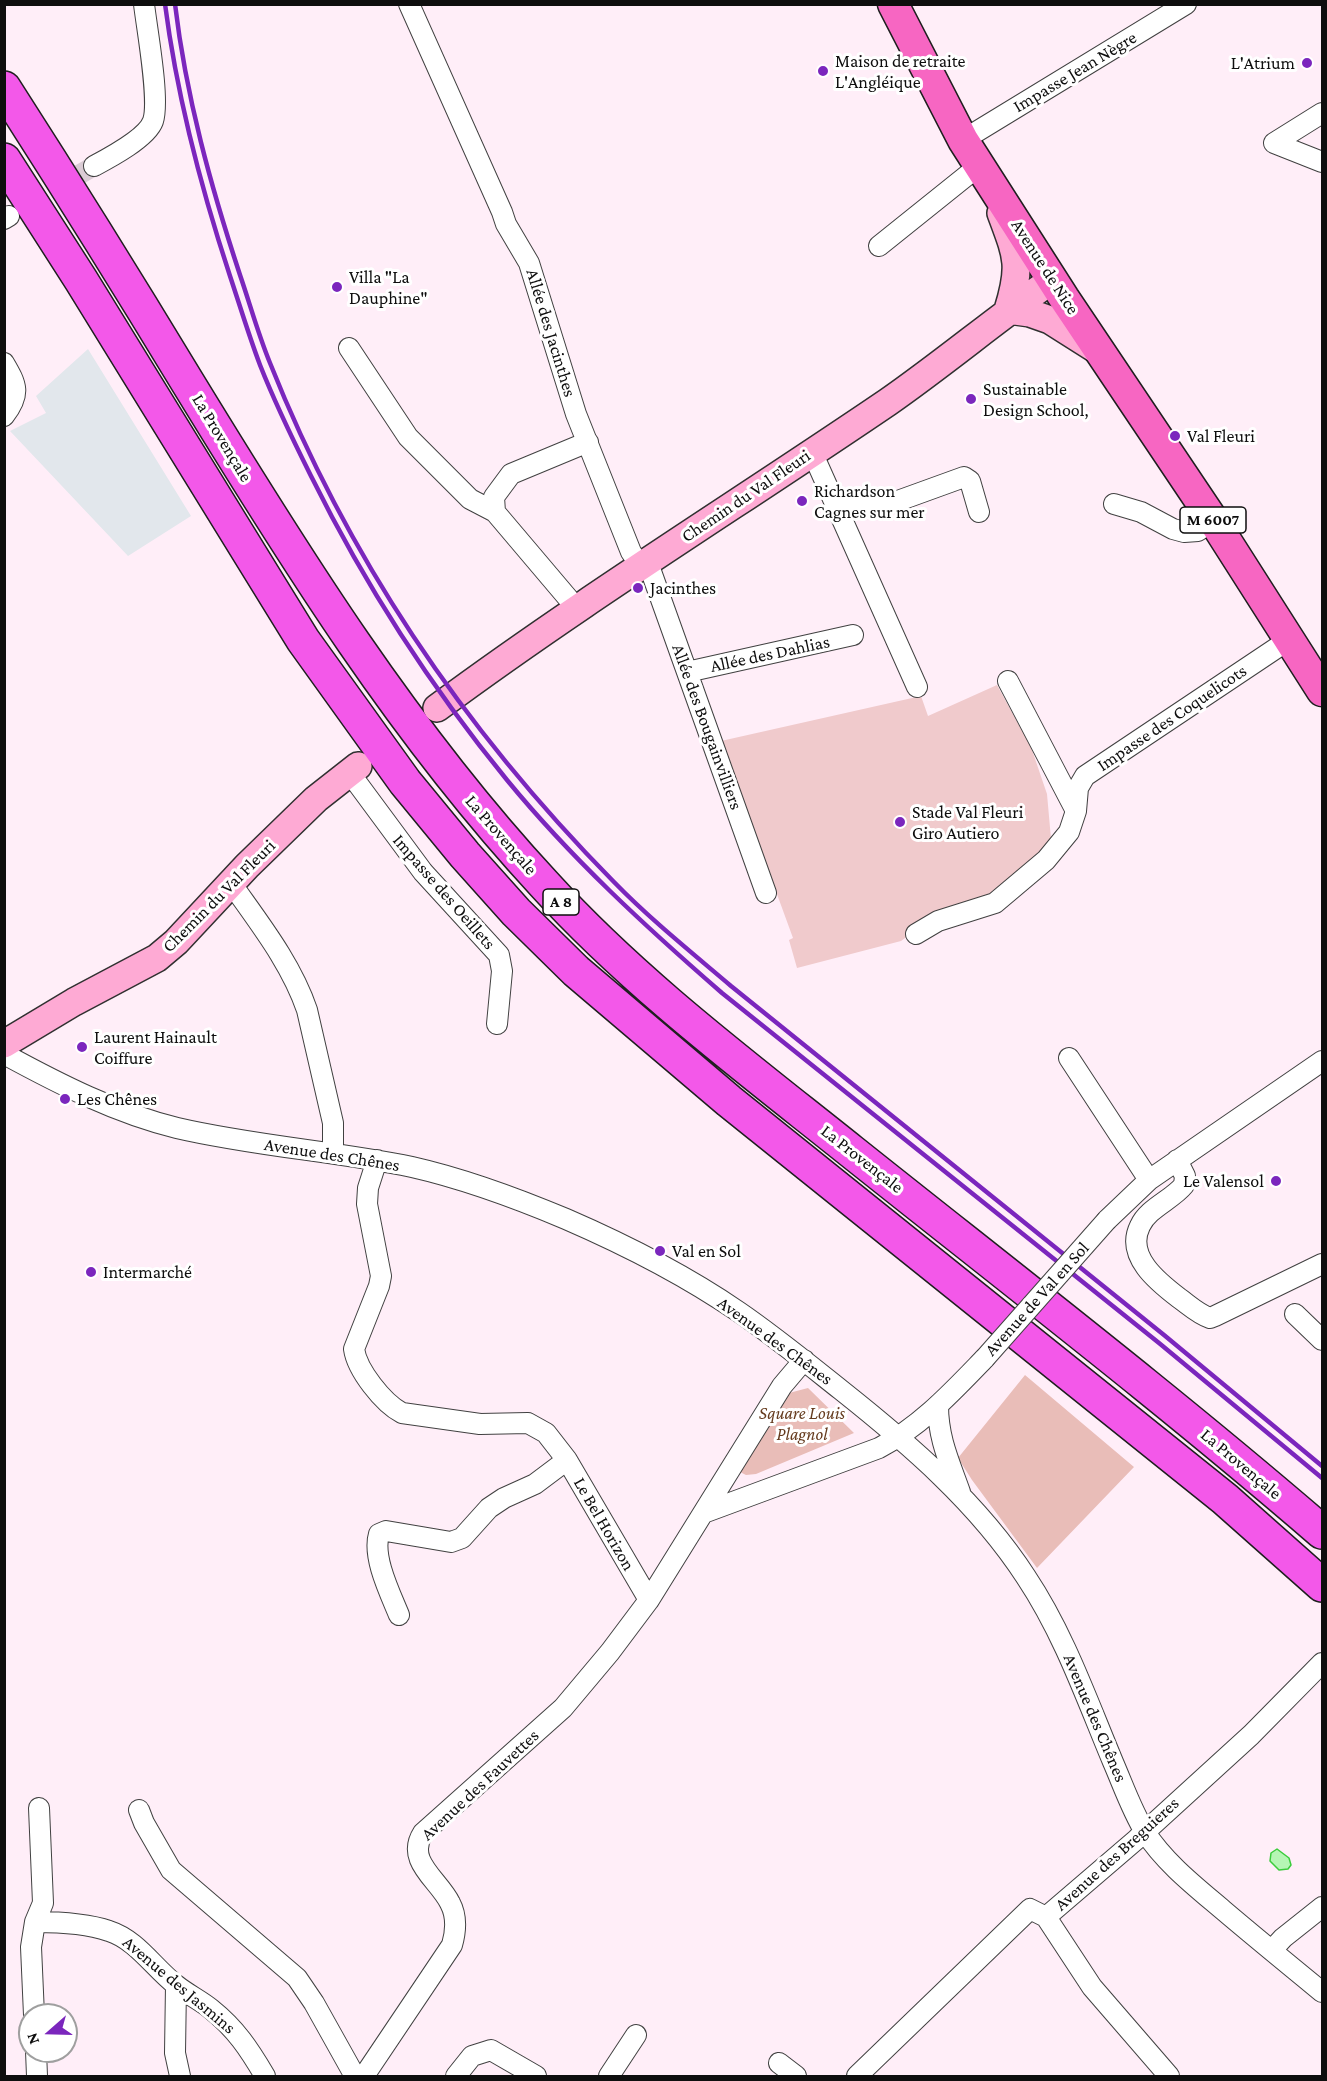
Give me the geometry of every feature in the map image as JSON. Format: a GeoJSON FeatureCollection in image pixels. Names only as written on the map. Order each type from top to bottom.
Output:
{"type":"FeatureCollection","features":[{"type":"Feature","properties":{"kind":"highway","name":"La Provençale"},"geometry":{"type":"LineString","coordinates":[[4,88],[111,255],[289,548],[330,610],[435,755],[496,832],[547,888],[637,974],[747,1068],[1140,1380],[1323,1532]]}},
{"type":"Feature","properties":{"kind":"highway","name":"La Provençale"},"geometry":{"type":"LineString","coordinates":[[4,160],[81,280],[303,640],[405,782],[516,912],[576,971],[729,1101],[1189,1470],[1323,1585]]}},
{"type":"Feature","properties":{"kind":"main road","name":"Avenue de Nice"},"geometry":{"type":"LineString","coordinates":[[892,4],[963,140],[1052,280],[1214,520],[1323,690]]}},
{"type":"Feature","properties":{"kind":"street"},"geometry":{"type":"LineString","coordinates":[[94,166],[132,145],[153,122],[155,91],[144,4]]}},
{"type":"Feature","properties":{"kind":"street","name":"Allée des Jacinthes"},"geometry":{"type":"LineString","coordinates":[[409,4],[506,224],[529,263],[576,414],[632,552],[644,565]]}},
{"type":"Feature","properties":{"kind":"street","name":"Impasse Jean Nègre"},"geometry":{"type":"LineString","coordinates":[[963,140],[1186,4]]}},
{"type":"Feature","properties":{"kind":"street"},"geometry":{"type":"LineString","coordinates":[[1323,113],[1274,143],[1323,162]]}},
{"type":"Feature","properties":{"kind":"street"},"geometry":{"type":"LineString","coordinates":[[879,246],[985,173],[1017,260],[1015,287],[1008,310],[1030,313],[1050,320],[1101,352]]}},
{"type":"Feature","properties":{"kind":"street","name":"Chemin du Val Fleuri"},"geometry":{"type":"LineString","coordinates":[[437,708],[951,357],[1008,310],[1052,280]]}},
{"type":"Feature","properties":{"kind":"street"},"geometry":{"type":"LineString","coordinates":[[349,348],[408,437],[470,499],[495,512],[578,610]]}},
{"type":"Feature","properties":{"kind":"street"},"geometry":{"type":"LineString","coordinates":[[4,363],[16,383],[14,403],[4,416]]}},
{"type":"Feature","properties":{"kind":"street"},"geometry":{"type":"LineString","coordinates":[[495,512],[494,497],[511,474],[588,442]]}},
{"type":"Feature","properties":{"kind":"street"},"geometry":{"type":"LineString","coordinates":[[812,452],[917,687]]}},
{"type":"Feature","properties":{"kind":"street"},"geometry":{"type":"LineString","coordinates":[[838,511],[895,502],[964,477],[970,481],[979,512]]}},
{"type":"Feature","properties":{"kind":"street"},"geometry":{"type":"LineString","coordinates":[[1114,504],[1184,532],[1198,531],[1214,520]]}},
{"type":"Feature","properties":{"kind":"street","name":"Allée des Bougainvilliers"},"geometry":{"type":"LineString","coordinates":[[644,565],[687,672],[766,893]]}},
{"type":"Feature","properties":{"kind":"street","name":"Allée des Dahlias"},"geometry":{"type":"LineString","coordinates":[[687,672],[853,635]]}},
{"type":"Feature","properties":{"kind":"street","name":"Impasse des Coquelicots"},"geometry":{"type":"LineString","coordinates":[[915,934],[938,921],[995,903],[1046,860],[1069,832],[1076,811],[1078,788],[1085,776],[1290,639]]}},
{"type":"Feature","properties":{"kind":"street"},"geometry":{"type":"LineString","coordinates":[[1008,681],[1076,811]]}},
{"type":"Feature","properties":{"kind":"street","name":"Chemin du Val Fleuri"},"geometry":{"type":"LineString","coordinates":[[4,1044],[74,1002],[157,958],[176,942],[231,883],[316,799],[354,769]]}},
{"type":"Feature","properties":{"kind":"street","name":"Impasse des Oeillets"},"geometry":{"type":"LineString","coordinates":[[354,769],[423,872],[499,955],[502,971],[497,1024]]}},
{"type":"Feature","properties":{"kind":"street"},"geometry":{"type":"LineString","coordinates":[[231,883],[301,992],[333,1123],[333,1152]]}},
{"type":"Feature","properties":{"kind":"street","name":"Avenue des Chênes"},"geometry":{"type":"LineString","coordinates":[[4,1054],[101,1102],[173,1127],[244,1141],[333,1152],[417,1168],[494,1191],[619,1242],[702,1288],[739,1312],[804,1360],[898,1438],[962,1497],[1020,1568],[1047,1611],[1144,1831],[1173,1866],[1323,1992]]}},
{"type":"Feature","properties":{"kind":"street"},"geometry":{"type":"LineString","coordinates":[[1069,1058],[1149,1180]]}},
{"type":"Feature","properties":{"kind":"street","name":"Avenue de Val en Sol"},"geometry":{"type":"LineString","coordinates":[[898,1438],[938,1405],[985,1358],[1107,1220],[1149,1180],[1323,1061]]}},
{"type":"Feature","properties":{"kind":"street"},"geometry":{"type":"LineString","coordinates":[[376,1160],[368,1188],[367,1204],[381,1276],[354,1349],[356,1359],[368,1380],[395,1410],[402,1413],[480,1424],[528,1423],[546,1433],[567,1460]]}},
{"type":"Feature","properties":{"kind":"street"},"geometry":{"type":"LineString","coordinates":[[1177,1160],[1185,1176],[1184,1185],[1149,1214],[1140,1225],[1136,1240],[1140,1257],[1146,1268],[1159,1282],[1198,1312],[1210,1318],[1215,1317],[1323,1264]]}},
{"type":"Feature","properties":{"kind":"street"},"geometry":{"type":"LineString","coordinates":[[1295,1314],[1323,1340]]}},
{"type":"Feature","properties":{"kind":"street","name":"Avenue des Fauvettes"},"geometry":{"type":"LineString","coordinates":[[364,2076],[452,1945],[454,1937],[455,1918],[450,1903],[421,1864],[417,1852],[418,1841],[423,1833],[563,1708],[610,1653],[649,1600],[706,1512],[727,1472],[782,1386],[804,1360]]}},
{"type":"Feature","properties":{"kind":"street"},"geometry":{"type":"LineString","coordinates":[[938,1405],[938,1425],[942,1443],[962,1497]]}},
{"type":"Feature","properties":{"kind":"street"},"geometry":{"type":"LineString","coordinates":[[706,1512],[879,1448],[898,1438]]}},
{"type":"Feature","properties":{"kind":"street","name":"Le Bel Horizon"},"geometry":{"type":"LineString","coordinates":[[399,1615],[385,1579],[376,1545],[379,1534],[386,1531],[452,1542],[462,1538],[489,1508],[504,1498],[535,1484],[567,1460],[649,1600]]}},
{"type":"Feature","properties":{"kind":"street","name":"Avenue des Breguieres"},"geometry":{"type":"LineString","coordinates":[[857,2076],[1030,1909],[1046,1917],[1251,1735],[1323,1663]]}},
{"type":"Feature","properties":{"kind":"street"},"geometry":{"type":"LineString","coordinates":[[34,2003],[32,1947],[35,1922],[43,1903],[39,1808]]}},
{"type":"Feature","properties":{"kind":"street"},"geometry":{"type":"LineString","coordinates":[[139,1810],[171,1870],[297,1978],[314,2003],[352,2071],[360,2076]]}},
{"type":"Feature","properties":{"kind":"street"},"geometry":{"type":"LineString","coordinates":[[1272,1950],[1283,1938],[1323,1907]]}},
{"type":"Feature","properties":{"kind":"street"},"geometry":{"type":"LineString","coordinates":[[1046,1917],[1092,1987],[1169,2076]]}},
{"type":"Feature","properties":{"kind":"street","name":"Avenue des Jasmins"},"geometry":{"type":"LineString","coordinates":[[35,1922],[94,1927],[110,1931],[136,1947],[176,1985],[211,2008],[232,2028],[245,2042],[265,2076]]}},
{"type":"Feature","properties":{"kind":"street"},"geometry":{"type":"LineString","coordinates":[[176,1985],[175,2053],[180,2076]]}},
{"type":"Feature","properties":{"kind":"street"},"geometry":{"type":"LineString","coordinates":[[609,2076],[636,2035]]}},
{"type":"Feature","properties":{"kind":"street"},"geometry":{"type":"LineString","coordinates":[[456,2076],[472,2056],[491,2050],[536,2076]]}},
{"type":"Feature","properties":{"kind":"street"},"geometry":{"type":"LineString","coordinates":[[779,2063],[796,2076]]}},
{"type":"Feature","properties":{"kind":"shaded area"},"geometry":{"type":"Polygon","coordinates":[[[88,349],[191,516],[128,556],[10,431],[46,413],[36,396],[88,349]]]}},
{"type":"Feature","properties":{"kind":"shaded area","name":"Stade Val Fleuri Giro Autiero"},"geometry":{"type":"Polygon","coordinates":[[[997,685],[1031,747],[1047,794],[1052,850],[992,899],[930,920],[901,941],[797,968],[789,940],[793,938],[721,741],[921,696],[928,716],[997,685]]]}},
{"type":"Feature","properties":{"kind":"shaded area"},"geometry":{"type":"Polygon","coordinates":[[[1277,1849],[1289,1858],[1291,1865],[1288,1869],[1279,1870],[1270,1861],[1271,1853],[1277,1849]]]}},
{"type":"Feature","properties":{"kind":"green space"},"geometry":{"type":"Polygon","coordinates":[[[1025,1375],[1134,1467],[1037,1568],[958,1458],[1025,1375]]]}},
{"type":"Feature","properties":{"kind":"green space","name":"Square Louis Plagnol"},"geometry":{"type":"Polygon","coordinates":[[[808,1388],[854,1433],[756,1474],[746,1475],[738,1471],[789,1393],[808,1388]]]}},
{"type":"Feature","properties":{"kind":"tunnel"},"geometry":{"type":"LineString","coordinates":[[24,207],[94,166]]}},
{"type":"Feature","properties":{"kind":"railway"},"geometry":{"type":"LineString","coordinates":[[165,4],[183,108],[209,209],[252,343],[284,421],[332,517],[400,634],[451,708],[507,780],[583,864],[665,943],[722,993],[1159,1343],[1322,1478]]}},
{"type":"Feature","properties":{"kind":"railway"},"geometry":{"type":"LineString","coordinates":[[175,4],[186,73],[201,141],[229,242],[270,363],[301,435],[336,506],[374,574],[416,640],[461,704],[560,825],[614,882],[671,935],[1322,1466]]}},
{"type":"Feature","properties":{"kind":"place","name":"L'Atrium"},"geometry":{"type":"Point","coordinates":[1307,63]}},
{"type":"Feature","properties":{"kind":"place","name":"Maison de retraite L'Angléique"},"geometry":{"type":"Point","coordinates":[823,71]}},
{"type":"Feature","properties":{"kind":"place","name":"Villa \"La Dauphine\""},"geometry":{"type":"Point","coordinates":[337,287]}},
{"type":"Feature","properties":{"kind":"place","name":"Sustainable Design School,"},"geometry":{"type":"Point","coordinates":[971,399]}},
{"type":"Feature","properties":{"kind":"place","name":"Val Fleuri"},"geometry":{"type":"Point","coordinates":[1175,436]}},
{"type":"Feature","properties":{"kind":"place","name":"Richardson Cagnes sur mer"},"geometry":{"type":"Point","coordinates":[802,501]}},
{"type":"Feature","properties":{"kind":"place","name":"Jacinthes"},"geometry":{"type":"Point","coordinates":[638,588]}},
{"type":"Feature","properties":{"kind":"place","name":"Stade Val Fleuri Giro Autiero"},"geometry":{"type":"Point","coordinates":[900,822]}},
{"type":"Feature","properties":{"kind":"place","name":"Laurent Hainault Coiffure"},"geometry":{"type":"Point","coordinates":[82,1047]}},
{"type":"Feature","properties":{"kind":"place","name":"Les Chênes"},"geometry":{"type":"Point","coordinates":[65,1099]}},
{"type":"Feature","properties":{"kind":"place","name":"Le Valensol"},"geometry":{"type":"Point","coordinates":[1276,1181]}},
{"type":"Feature","properties":{"kind":"place","name":"Val en Sol"},"geometry":{"type":"Point","coordinates":[660,1251]}},
{"type":"Feature","properties":{"kind":"place","name":"Intermarché"},"geometry":{"type":"Point","coordinates":[91,1272]}}]}
